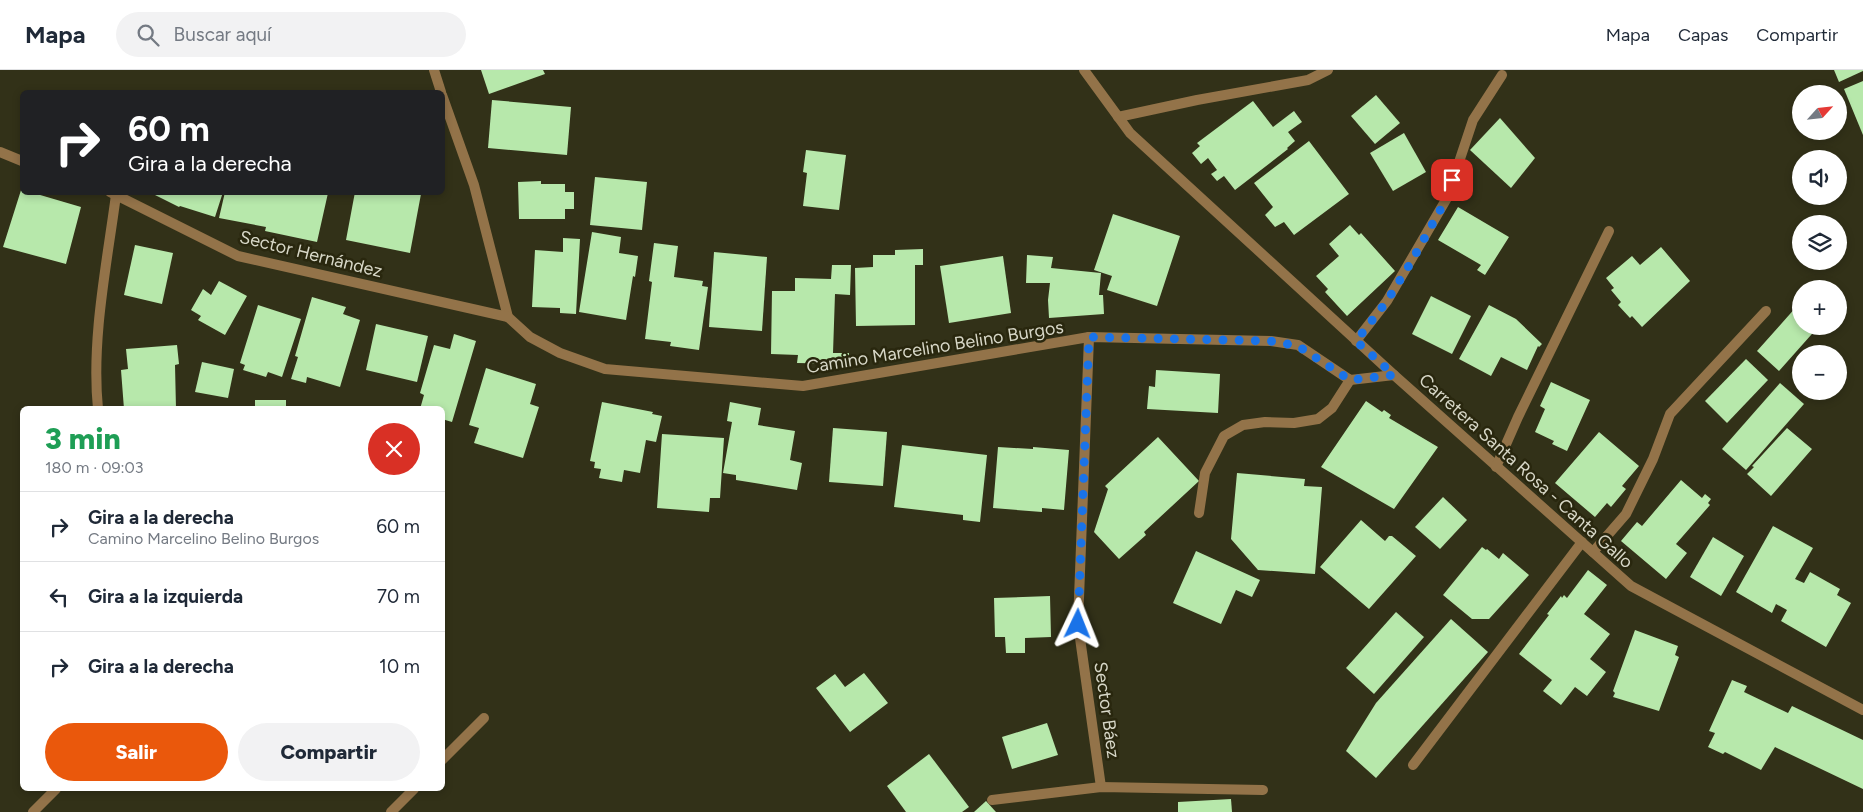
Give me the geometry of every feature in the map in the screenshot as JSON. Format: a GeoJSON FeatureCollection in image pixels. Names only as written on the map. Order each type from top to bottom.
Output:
{"type":"FeatureCollection","features":[{"type":"Feature","properties":{"kind":"street"},"geometry":{"type":"LineString","coordinates":[[434,70],[441,90]]}},
{"type":"Feature","properties":{"kind":"street","name":"Carretera Santa Rosa - Canta Gallo"},"geometry":{"type":"LineString","coordinates":[[1084,70],[1130,133],[1356,341],[1631,586],[1863,710]]}},
{"type":"Feature","properties":{"kind":"street"},"geometry":{"type":"LineString","coordinates":[[1118,117],[1207,98],[1308,80],[1328,70]]}},
{"type":"Feature","properties":{"kind":"street"},"geometry":{"type":"LineString","coordinates":[[1356,341],[1387,301],[1447,198],[1473,120],[1502,75]]}},
{"type":"Feature","properties":{"kind":"street"},"geometry":{"type":"LineString","coordinates":[[445,103],[474,185],[508,316]]}},
{"type":"Feature","properties":{"kind":"street"},"geometry":{"type":"LineString","coordinates":[[0,152],[20,159]]}},
{"type":"Feature","properties":{"kind":"street","name":"Sector Hernández"},"geometry":{"type":"LineString","coordinates":[[98,406],[95,379],[113,195]]}},
{"type":"Feature","properties":{"kind":"street","name":"Sector Hernández"},"geometry":{"type":"LineString","coordinates":[[115,195],[238,256],[508,316]]}},
{"type":"Feature","properties":{"kind":"street"},"geometry":{"type":"LineString","coordinates":[[1496,467],[1608,230]]}},
{"type":"Feature","properties":{"kind":"street"},"geometry":{"type":"LineString","coordinates":[[1593,552],[1626,514],[1653,460],[1670,414],[1766,311]]}},
{"type":"Feature","properties":{"kind":"street","name":"Camino Marcelino Belino Burgos"},"geometry":{"type":"LineString","coordinates":[[508,316],[530,337],[560,353],[606,369],[803,386],[1089,337],[1270,341],[1289,344],[1298,346],[1350,380]]}},
{"type":"Feature","properties":{"kind":"street","name":"Sector Báez"},"geometry":{"type":"LineString","coordinates":[[1089,337],[1078,624],[1101,787]]}},
{"type":"Feature","properties":{"kind":"street"},"geometry":{"type":"LineString","coordinates":[[1198,513],[1205,473],[1224,436],[1243,425],[1265,422],[1294,423],[1318,420],[1332,408],[1350,380],[1394,375]]}},
{"type":"Feature","properties":{"kind":"street"},"geometry":{"type":"LineString","coordinates":[[1412,765],[1582,542]]}},
{"type":"Feature","properties":{"kind":"street"},"geometry":{"type":"LineString","coordinates":[[445,757],[484,718]]}},
{"type":"Feature","properties":{"kind":"street"},"geometry":{"type":"LineString","coordinates":[[992,800],[1101,787],[1263,790]]}},
{"type":"Feature","properties":{"kind":"street"},"geometry":{"type":"LineString","coordinates":[[33,812],[54,791]]}},
{"type":"Feature","properties":{"kind":"street"},"geometry":{"type":"LineString","coordinates":[[391,812],[412,791]]}},
{"type":"Feature","properties":{"kind":"building"},"geometry":{"type":"Polygon","coordinates":[[[481,70],[543,70],[545,74],[489,94],[481,70]]]}},
{"type":"Feature","properties":{"kind":"building"},"geometry":{"type":"Polygon","coordinates":[[[1834,70],[1863,70],[1863,71],[1839,82],[1834,70]]]}},
{"type":"Feature","properties":{"kind":"building"},"geometry":{"type":"Polygon","coordinates":[[[1863,81],[1863,135],[1848,99],[1848,87],[1863,81]]]}},
{"type":"Feature","properties":{"kind":"building"},"geometry":{"type":"Polygon","coordinates":[[[1376,95],[1400,123],[1375,144],[1351,116],[1376,95]]]}},
{"type":"Feature","properties":{"kind":"building"},"geometry":{"type":"Polygon","coordinates":[[[492,100],[571,107],[567,155],[488,148],[492,100]]]}},
{"type":"Feature","properties":{"kind":"building"},"geometry":{"type":"Polygon","coordinates":[[[1253,101],[1273,127],[1294,111],[1302,122],[1288,132],[1295,141],[1288,149],[1235,190],[1224,176],[1217,181],[1211,174],[1217,170],[1208,158],[1201,164],[1192,153],[1200,146],[1197,143],[1253,101]]]}},
{"type":"Feature","properties":{"kind":"building"},"geometry":{"type":"Polygon","coordinates":[[[1500,118],[1535,158],[1511,188],[1470,150],[1500,118]]]}},
{"type":"Feature","properties":{"kind":"building"},"geometry":{"type":"Polygon","coordinates":[[[1404,133],[1426,172],[1393,191],[1370,153],[1404,133]]]}},
{"type":"Feature","properties":{"kind":"building"},"geometry":{"type":"Polygon","coordinates":[[[1309,141],[1349,194],[1294,235],[1284,222],[1275,227],[1265,215],[1273,207],[1254,183],[1309,141]]]}},
{"type":"Feature","properties":{"kind":"building"},"geometry":{"type":"Polygon","coordinates":[[[806,150],[846,155],[839,210],[803,206],[807,173],[803,172],[806,150]]]}},
{"type":"Feature","properties":{"kind":"building"},"geometry":{"type":"Polygon","coordinates":[[[595,177],[647,182],[642,230],[590,225],[595,177]]]}},
{"type":"Feature","properties":{"kind":"building"},"geometry":{"type":"Polygon","coordinates":[[[541,181],[541,184],[565,184],[565,192],[574,192],[574,209],[565,209],[565,219],[519,219],[518,182],[541,181]]]}},
{"type":"Feature","properties":{"kind":"building"},"geometry":{"type":"Polygon","coordinates":[[[20,193],[20,195],[40,195],[81,207],[66,264],[3,247],[20,193]]]}},
{"type":"Feature","properties":{"kind":"building"},"geometry":{"type":"Polygon","coordinates":[[[155,195],[222,195],[215,217],[179,207],[155,195]]]}},
{"type":"Feature","properties":{"kind":"building"},"geometry":{"type":"Polygon","coordinates":[[[224,195],[328,195],[317,242],[265,231],[266,227],[219,218],[224,195]]]}},
{"type":"Feature","properties":{"kind":"building"},"geometry":{"type":"Polygon","coordinates":[[[354,195],[421,195],[410,253],[346,240],[354,195]]]}},
{"type":"Feature","properties":{"kind":"building"},"geometry":{"type":"Polygon","coordinates":[[[1458,207],[1509,237],[1485,275],[1477,270],[1481,265],[1438,240],[1458,207]]]}},
{"type":"Feature","properties":{"kind":"building"},"geometry":{"type":"Polygon","coordinates":[[[1113,214],[1180,236],[1157,306],[1107,290],[1112,276],[1094,270],[1113,214]]]}},
{"type":"Feature","properties":{"kind":"building"},"geometry":{"type":"Polygon","coordinates":[[[1350,225],[1359,235],[1361,233],[1395,271],[1347,316],[1325,292],[1328,289],[1316,276],[1339,256],[1329,244],[1350,225]]]}},
{"type":"Feature","properties":{"kind":"building"},"geometry":{"type":"Polygon","coordinates":[[[592,232],[621,237],[619,253],[638,256],[626,320],[579,312],[592,232]]]}},
{"type":"Feature","properties":{"kind":"building"},"geometry":{"type":"Polygon","coordinates":[[[563,238],[580,239],[576,314],[560,313],[560,308],[532,307],[535,250],[563,252],[563,238]]]}},
{"type":"Feature","properties":{"kind":"building"},"geometry":{"type":"Polygon","coordinates":[[[654,243],[678,246],[674,277],[703,281],[702,286],[708,287],[699,350],[670,346],[671,342],[645,339],[652,282],[649,281],[654,243]]]}},
{"type":"Feature","properties":{"kind":"building"},"geometry":{"type":"Polygon","coordinates":[[[135,245],[173,253],[162,304],[124,295],[135,245]]]}},
{"type":"Feature","properties":{"kind":"building"},"geometry":{"type":"Polygon","coordinates":[[[1661,247],[1690,281],[1642,327],[1618,305],[1621,302],[1611,290],[1614,288],[1606,278],[1632,256],[1640,265],[1661,247]]]}},
{"type":"Feature","properties":{"kind":"building"},"geometry":{"type":"Polygon","coordinates":[[[923,249],[923,265],[915,265],[915,325],[856,326],[855,268],[873,267],[873,255],[895,255],[895,250],[923,249]]]}},
{"type":"Feature","properties":{"kind":"building"},"geometry":{"type":"Polygon","coordinates":[[[714,252],[767,257],[762,331],[709,327],[714,252]]]}},
{"type":"Feature","properties":{"kind":"building"},"geometry":{"type":"Polygon","coordinates":[[[1027,255],[1053,257],[1051,268],[1101,273],[1099,295],[1103,295],[1104,314],[1049,318],[1048,300],[1050,283],[1026,283],[1027,255]]]}},
{"type":"Feature","properties":{"kind":"building"},"geometry":{"type":"Polygon","coordinates":[[[1003,256],[1011,313],[949,323],[940,266],[1003,256]]]}},
{"type":"Feature","properties":{"kind":"building"},"geometry":{"type":"Polygon","coordinates":[[[832,265],[851,265],[850,295],[835,294],[833,353],[849,353],[848,364],[797,363],[798,355],[771,354],[772,291],[795,291],[795,278],[831,279],[832,265]]]}},
{"type":"Feature","properties":{"kind":"building"},"geometry":{"type":"Polygon","coordinates":[[[219,281],[247,296],[225,335],[198,320],[201,316],[191,310],[203,289],[211,295],[219,281]]]}},
{"type":"Feature","properties":{"kind":"building"},"geometry":{"type":"Polygon","coordinates":[[[1431,296],[1471,316],[1452,354],[1412,334],[1431,296]]]}},
{"type":"Feature","properties":{"kind":"building"},"geometry":{"type":"Polygon","coordinates":[[[312,297],[346,307],[343,314],[360,320],[340,387],[307,377],[306,383],[291,379],[298,357],[295,356],[312,297]]]}},
{"type":"Feature","properties":{"kind":"building"},"geometry":{"type":"Polygon","coordinates":[[[258,305],[301,319],[282,377],[268,372],[266,377],[243,370],[245,365],[240,363],[258,305]]]}},
{"type":"Feature","properties":{"kind":"building"},"geometry":{"type":"Polygon","coordinates":[[[1489,305],[1516,319],[1542,344],[1538,346],[1527,370],[1501,357],[1491,376],[1459,359],[1489,305]]]}},
{"type":"Feature","properties":{"kind":"building"},"geometry":{"type":"Polygon","coordinates":[[[1792,312],[1792,335],[1811,335],[1802,345],[1792,345],[1792,356],[1779,371],[1757,351],[1792,312]]]}},
{"type":"Feature","properties":{"kind":"building"},"geometry":{"type":"Polygon","coordinates":[[[376,324],[428,336],[417,382],[366,370],[376,324]]]}},
{"type":"Feature","properties":{"kind":"building"},"geometry":{"type":"Polygon","coordinates":[[[454,334],[476,341],[452,422],[445,420],[445,406],[421,406],[424,395],[420,393],[434,345],[450,349],[454,334]]]}},
{"type":"Feature","properties":{"kind":"building"},"geometry":{"type":"Polygon","coordinates":[[[177,345],[179,364],[175,365],[176,406],[124,406],[121,370],[128,369],[126,349],[177,345]]]}},
{"type":"Feature","properties":{"kind":"building"},"geometry":{"type":"Polygon","coordinates":[[[1746,359],[1768,380],[1727,423],[1705,401],[1746,359]]]}},
{"type":"Feature","properties":{"kind":"building"},"geometry":{"type":"Polygon","coordinates":[[[202,362],[234,369],[228,398],[195,392],[202,362]]]}},
{"type":"Feature","properties":{"kind":"building"},"geometry":{"type":"Polygon","coordinates":[[[486,368],[536,384],[530,404],[539,407],[523,458],[474,443],[479,428],[469,425],[486,368]]]}},
{"type":"Feature","properties":{"kind":"building"},"geometry":{"type":"Polygon","coordinates":[[[1156,370],[1220,374],[1218,413],[1147,409],[1149,386],[1155,387],[1156,370]]]}},
{"type":"Feature","properties":{"kind":"building"},"geometry":{"type":"Polygon","coordinates":[[[1551,382],[1590,400],[1567,451],[1552,444],[1554,441],[1535,432],[1545,409],[1540,406],[1551,382]]]}},
{"type":"Feature","properties":{"kind":"building"},"geometry":{"type":"Polygon","coordinates":[[[1780,383],[1792,394],[1792,400],[1799,400],[1804,404],[1746,470],[1722,449],[1780,383]]]}},
{"type":"Feature","properties":{"kind":"building"},"geometry":{"type":"Polygon","coordinates":[[[255,400],[286,400],[286,406],[255,406],[255,400]]]}},
{"type":"Feature","properties":{"kind":"building"},"geometry":{"type":"Polygon","coordinates":[[[1366,401],[1382,412],[1384,410],[1391,415],[1389,418],[1438,447],[1394,509],[1321,467],[1366,401]]]}},
{"type":"Feature","properties":{"kind":"building"},"geometry":{"type":"Polygon","coordinates":[[[602,402],[653,412],[652,414],[662,416],[656,442],[646,440],[640,473],[624,470],[622,482],[599,478],[601,469],[594,468],[595,462],[590,461],[602,402]]]}},
{"type":"Feature","properties":{"kind":"building"},"geometry":{"type":"Polygon","coordinates":[[[730,402],[761,408],[758,425],[795,431],[790,460],[802,463],[797,490],[736,480],[736,475],[723,473],[732,422],[727,421],[730,402]]]}},
{"type":"Feature","properties":{"kind":"building"},"geometry":{"type":"Polygon","coordinates":[[[833,428],[887,432],[883,486],[829,482],[833,428]]]}},
{"type":"Feature","properties":{"kind":"building"},"geometry":{"type":"Polygon","coordinates":[[[1787,428],[1812,449],[1771,496],[1747,474],[1787,428]]]}},
{"type":"Feature","properties":{"kind":"building"},"geometry":{"type":"Polygon","coordinates":[[[1599,432],[1639,466],[1622,486],[1626,489],[1611,507],[1607,503],[1595,517],[1555,483],[1599,432]]]}},
{"type":"Feature","properties":{"kind":"building"},"geometry":{"type":"Polygon","coordinates":[[[662,434],[724,438],[720,498],[710,498],[709,512],[657,508],[662,434]]]}},
{"type":"Feature","properties":{"kind":"building"},"geometry":{"type":"Polygon","coordinates":[[[1158,437],[1199,481],[1144,532],[1146,535],[1119,559],[1094,532],[1108,489],[1105,486],[1158,437]]]}},
{"type":"Feature","properties":{"kind":"building"},"geometry":{"type":"Polygon","coordinates":[[[902,445],[987,455],[980,522],[963,520],[963,515],[894,507],[902,445]]]}},
{"type":"Feature","properties":{"kind":"building"},"geometry":{"type":"Polygon","coordinates":[[[998,447],[1069,450],[1064,510],[1042,508],[1042,512],[993,508],[998,447]]]}},
{"type":"Feature","properties":{"kind":"building"},"geometry":{"type":"Polygon","coordinates":[[[1237,473],[1305,479],[1304,486],[1322,487],[1315,574],[1258,570],[1231,539],[1237,473]]]}},
{"type":"Feature","properties":{"kind":"building"},"geometry":{"type":"Polygon","coordinates":[[[1681,480],[1702,498],[1705,494],[1711,499],[1708,503],[1710,505],[1676,544],[1687,553],[1666,579],[1621,541],[1637,522],[1642,526],[1681,480]]]}},
{"type":"Feature","properties":{"kind":"building"},"geometry":{"type":"Polygon","coordinates":[[[1443,497],[1467,520],[1440,549],[1415,527],[1443,497]]]}},
{"type":"Feature","properties":{"kind":"building"},"geometry":{"type":"Polygon","coordinates":[[[1361,520],[1385,541],[1389,536],[1392,536],[1416,556],[1369,609],[1320,567],[1361,520]]]}},
{"type":"Feature","properties":{"kind":"building"},"geometry":{"type":"Polygon","coordinates":[[[1773,526],[1813,548],[1795,579],[1804,583],[1810,572],[1840,589],[1837,595],[1851,603],[1826,647],[1781,621],[1787,610],[1776,604],[1772,613],[1736,592],[1773,526]]]}},
{"type":"Feature","properties":{"kind":"building"},"geometry":{"type":"Polygon","coordinates":[[[1713,537],[1744,556],[1721,596],[1690,577],[1713,537]]]}},
{"type":"Feature","properties":{"kind":"building"},"geometry":{"type":"Polygon","coordinates":[[[1482,547],[1499,559],[1503,553],[1529,575],[1489,619],[1472,619],[1443,595],[1482,547]]]}},
{"type":"Feature","properties":{"kind":"building"},"geometry":{"type":"Polygon","coordinates":[[[1196,551],[1260,580],[1252,597],[1236,590],[1221,624],[1173,603],[1196,551]]]}},
{"type":"Feature","properties":{"kind":"building"},"geometry":{"type":"Polygon","coordinates":[[[1588,570],[1607,585],[1584,614],[1610,634],[1590,659],[1606,672],[1587,696],[1575,687],[1561,705],[1543,691],[1552,680],[1519,654],[1561,596],[1562,598],[1564,595],[1567,598],[1588,570]]]}},
{"type":"Feature","properties":{"kind":"building"},"geometry":{"type":"Polygon","coordinates":[[[1050,596],[1051,637],[1025,638],[1025,653],[1006,653],[1005,637],[995,637],[994,598],[1050,596]]]}},
{"type":"Feature","properties":{"kind":"building"},"geometry":{"type":"Polygon","coordinates":[[[1396,612],[1424,637],[1374,694],[1346,668],[1396,612]]]}},
{"type":"Feature","properties":{"kind":"building"},"geometry":{"type":"Polygon","coordinates":[[[1451,619],[1488,652],[1376,778],[1346,751],[1376,703],[1451,619]]]}},
{"type":"Feature","properties":{"kind":"building"},"geometry":{"type":"Polygon","coordinates":[[[1635,630],[1678,646],[1675,655],[1679,657],[1659,711],[1613,697],[1615,693],[1613,691],[1635,630]]]}},
{"type":"Feature","properties":{"kind":"building"},"geometry":{"type":"Polygon","coordinates":[[[864,673],[888,703],[850,732],[816,688],[835,674],[845,687],[864,673]]]}},
{"type":"Feature","properties":{"kind":"building"},"geometry":{"type":"Polygon","coordinates":[[[1732,680],[1747,686],[1744,692],[1788,713],[1792,706],[1863,740],[1863,789],[1775,747],[1761,770],[1725,752],[1723,754],[1708,747],[1715,733],[1709,731],[1732,680]]]}},
{"type":"Feature","properties":{"kind":"building"},"geometry":{"type":"Polygon","coordinates":[[[1047,723],[1058,755],[1012,769],[1002,737],[1047,723]]]}},
{"type":"Feature","properties":{"kind":"building"},"geometry":{"type":"Polygon","coordinates":[[[929,754],[969,807],[962,812],[906,812],[887,786],[929,754]]]}},
{"type":"Feature","properties":{"kind":"building"},"geometry":{"type":"Polygon","coordinates":[[[1231,799],[1232,812],[1178,812],[1178,802],[1231,799]]]}},
{"type":"Feature","properties":{"kind":"building"},"geometry":{"type":"Polygon","coordinates":[[[986,801],[996,812],[974,812],[986,801]]]}},
{"type":"Feature","properties":{"kind":"route"},"geometry":{"type":"LineString","coordinates":[[1078,624],[1089,337],[1270,341],[1298,346],[1350,380],[1394,375],[1356,341],[1387,301],[1410,264],[1447,198],[1452,180]]}}]}
